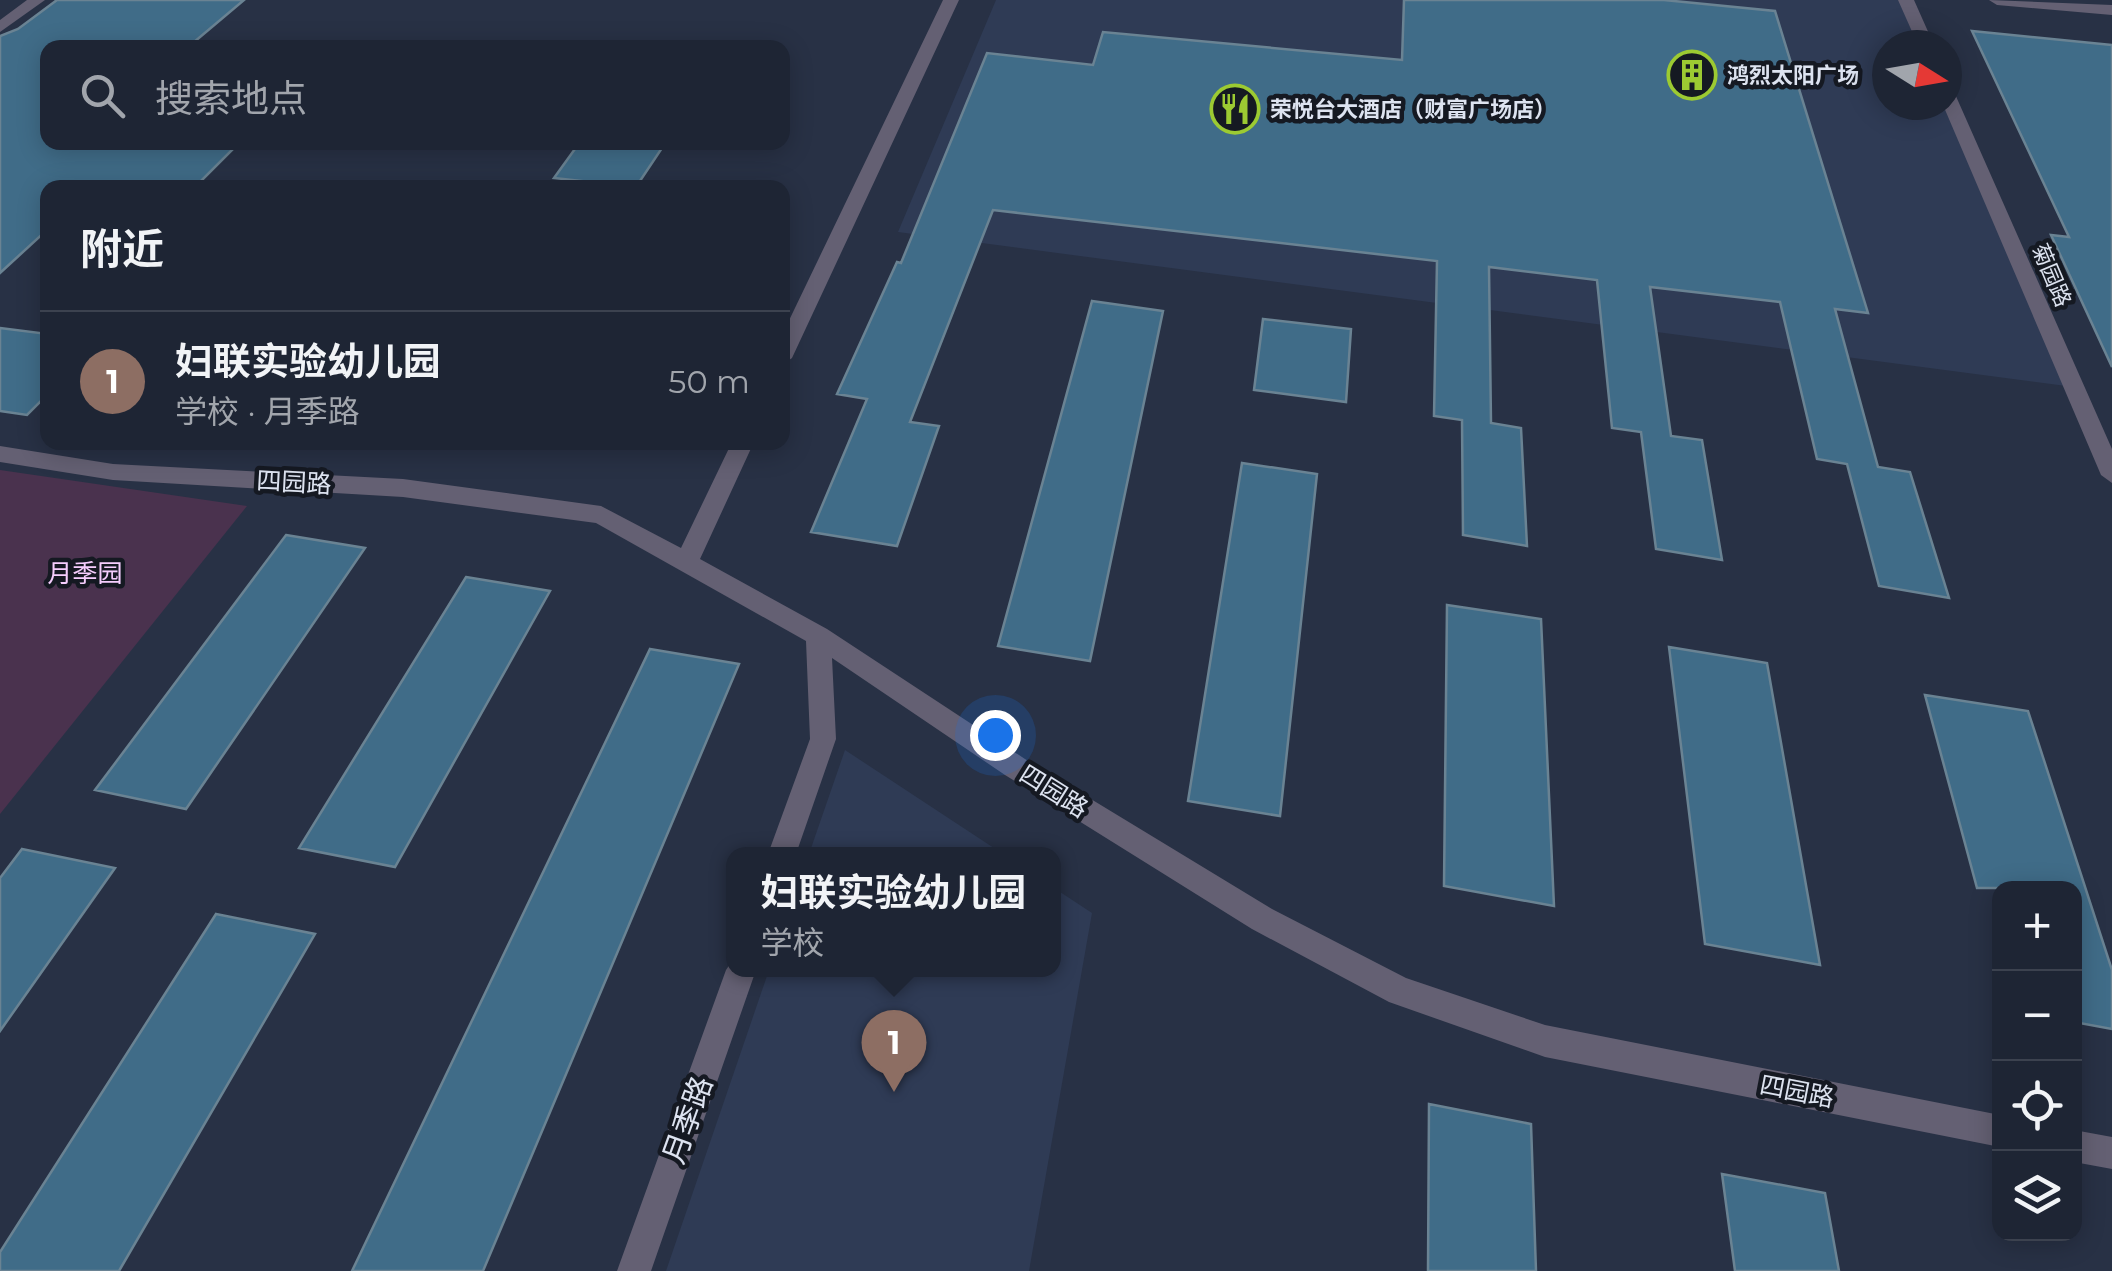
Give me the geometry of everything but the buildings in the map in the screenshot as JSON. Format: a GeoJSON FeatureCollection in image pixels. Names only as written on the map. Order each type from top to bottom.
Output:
{"type":"FeatureCollection","features":[{"type":"Feature","properties":{"kind":"street"},"geometry":{"type":"LineString","coordinates":[[0,27],[37,0]]}},
{"type":"Feature","properties":{"kind":"street"},"geometry":{"type":"LineString","coordinates":[[790,341],[951,0]]}},
{"type":"Feature","properties":{"kind":"street"},"geometry":{"type":"LineString","coordinates":[[1906,0],[1919,30]]}},
{"type":"Feature","properties":{"kind":"street"},"geometry":{"type":"LineString","coordinates":[[1996,0],[2112,10]]}},
{"type":"Feature","properties":{"kind":"street","name":"菊园路"},"geometry":{"type":"LineString","coordinates":[[1958,120],[2112,475]]}},
{"type":"Feature","properties":{"kind":"street"},"geometry":{"type":"LineString","coordinates":[[686,562],[739,450]]}},
{"type":"Feature","properties":{"kind":"street","name":"四园路"},"geometry":{"type":"LineString","coordinates":[[0,454],[113,472],[404,488],[601,515],[818,636],[1015,768],[1246,908],[1400,991],[1546,1042],[1992,1129]]}},
{"type":"Feature","properties":{"kind":"street"},"geometry":{"type":"LineString","coordinates":[[784,847],[823,739],[818,636]]}},
{"type":"Feature","properties":{"kind":"street","name":"月季路"},"geometry":{"type":"LineString","coordinates":[[634,1271],[739,977]]}},
{"type":"Feature","properties":{"kind":"street"},"geometry":{"type":"LineString","coordinates":[[2082,1147],[2112,1153]]}},
{"type":"Feature","properties":{"kind":"shaded area"},"geometry":{"type":"Polygon","coordinates":[[[996,0],[1906,0],[1919,30],[1872,30],[1872,120],[1954,120],[2074,387],[898,232],[996,0]]]}},
{"type":"Feature","properties":{"kind":"shaded area"},"geometry":{"type":"Polygon","coordinates":[[[845,750],[992,847],[811,847],[845,750]]]}},
{"type":"Feature","properties":{"kind":"shaded area"},"geometry":{"type":"Polygon","coordinates":[[[1061,893],[1092,913],[1029,1271],[666,1271],[767,977],[1061,977],[1061,893]]]}},
{"type":"Feature","properties":{"kind":"green space","name":"月季园"},"geometry":{"type":"Polygon","coordinates":[[[0,470],[247,506],[0,814],[0,470]]]}},
{"type":"Feature","properties":{"kind":"place","name":"鸿烈太阳广场"},"geometry":{"type":"Point","coordinates":[1692,75]}},
{"type":"Feature","properties":{"kind":"place","name":"荣悦台大酒店（财富广场店）"},"geometry":{"type":"Point","coordinates":[1235,109]}},
{"type":"Feature","properties":{"kind":"place","name":"妇联实验幼儿园"},"geometry":{"type":"Point","coordinates":[894,1092]}}]}
